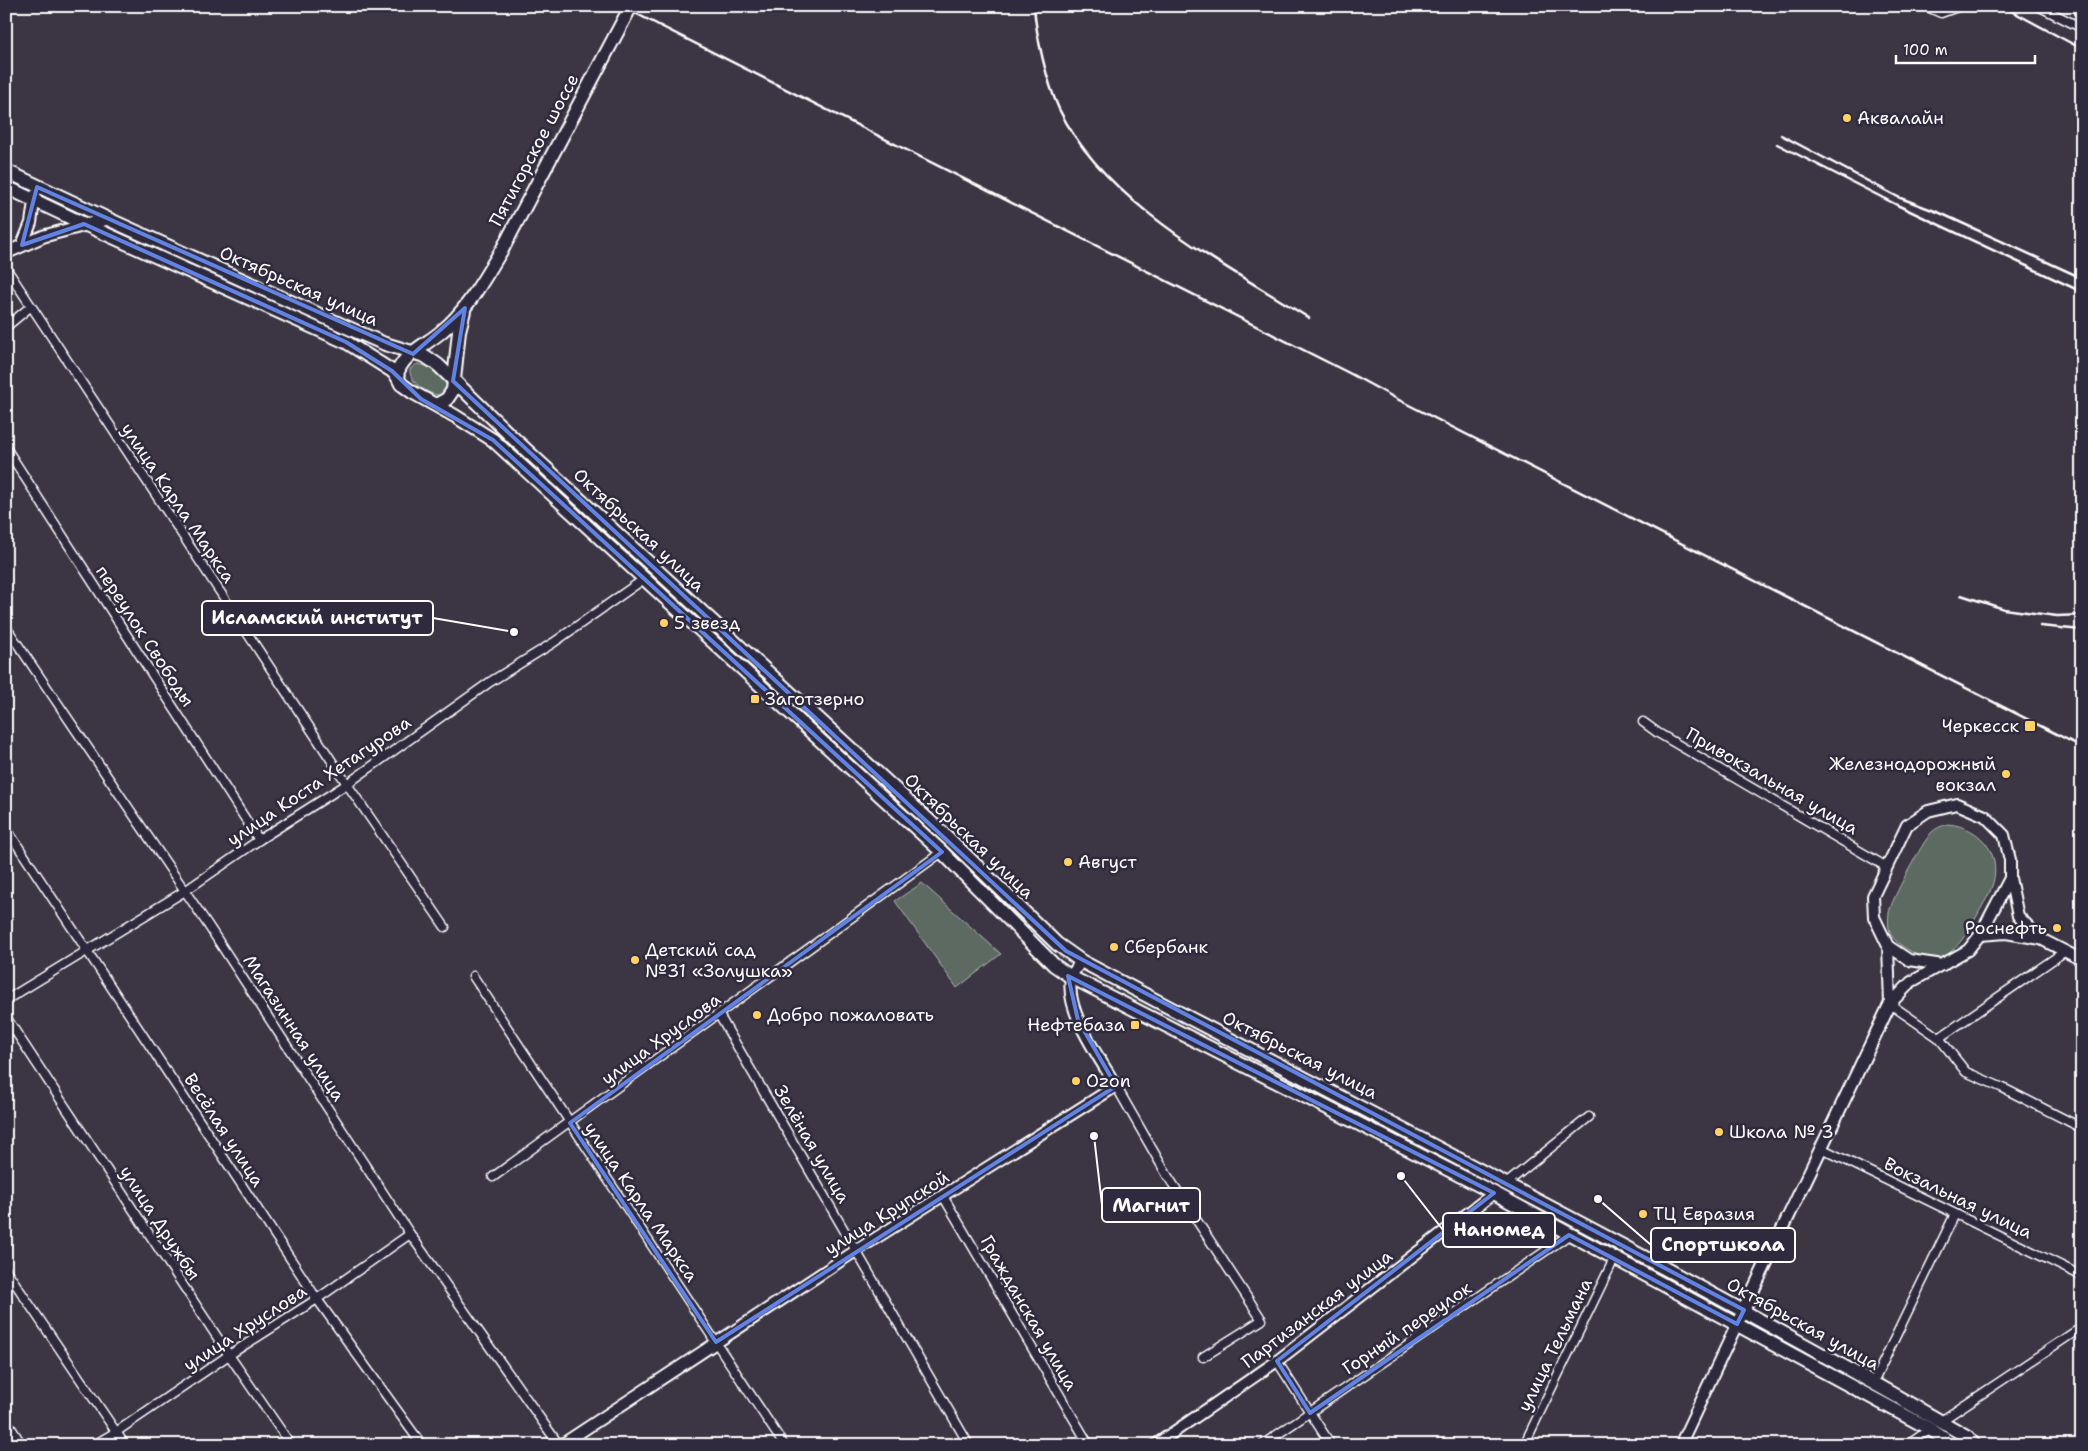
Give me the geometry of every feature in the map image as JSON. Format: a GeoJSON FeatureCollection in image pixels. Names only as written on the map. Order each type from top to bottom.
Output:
{"type":"FeatureCollection","features":[{"type":"Feature","properties":{"kind":"main road","name":"Пятигорское шоссе"},"geometry":{"type":"LineString","coordinates":[[397,376],[403,362],[444,330],[465,308],[503,248],[631,6]]}},
{"type":"Feature","properties":{"kind":"main road","name":"Октябрьская улица"},"geometry":{"type":"LineString","coordinates":[[6,171],[37,187],[368,337],[413,354],[425,356],[433,361],[949,839],[1057,944],[1081,961],[1507,1183],[1744,1310],[1968,1437],[1974,1445]]}},
{"type":"Feature","properties":{"kind":"main road","name":"Октябрьская улица"},"geometry":{"type":"LineString","coordinates":[[6,187],[346,342],[375,359],[397,376],[398,380],[406,388],[493,440],[942,852],[1054,965],[1071,977],[1494,1193],[1930,1429],[1953,1445]]}},
{"type":"Feature","properties":{"kind":"main road"},"geometry":{"type":"LineString","coordinates":[[6,252],[44,236],[108,219]]}},
{"type":"Feature","properties":{"kind":"main road","name":"Пятигорское шоссе"},"geometry":{"type":"LineString","coordinates":[[436,405],[443,402],[451,394],[454,386],[459,331],[465,308]]}},
{"type":"Feature","properties":{"kind":"main road"},"geometry":{"type":"LineString","coordinates":[[1737,1324],[1890,1004]]}},
{"type":"Feature","properties":{"kind":"street"},"geometry":{"type":"LineString","coordinates":[[1925,6],[1941,13],[1960,6]]}},
{"type":"Feature","properties":{"kind":"street"},"geometry":{"type":"LineString","coordinates":[[2038,6],[2082,28]]}},
{"type":"Feature","properties":{"kind":"street"},"geometry":{"type":"LineString","coordinates":[[22,245],[31,223],[37,187]]}},
{"type":"Feature","properties":{"kind":"street","name":"улица Карла Маркса"},"geometry":{"type":"LineString","coordinates":[[6,268],[347,784],[445,927]]}},
{"type":"Feature","properties":{"kind":"street"},"geometry":{"type":"LineString","coordinates":[[6,327],[30,307]]}},
{"type":"Feature","properties":{"kind":"street","name":"переулок Свободы"},"geometry":{"type":"LineString","coordinates":[[6,448],[259,840]]}},
{"type":"Feature","properties":{"kind":"street","name":"улица Коста Хетагурова"},"geometry":{"type":"LineString","coordinates":[[6,1000],[184,891],[347,784],[490,682],[553,643],[644,579]]}},
{"type":"Feature","properties":{"kind":"street","name":"Магазинная улица"},"geometry":{"type":"LineString","coordinates":[[6,627],[184,891],[410,1234],[560,1445]]}},
{"type":"Feature","properties":{"kind":"street","name":"Привокзальная улица"},"geometry":{"type":"LineString","coordinates":[[1643,722],[1658,733],[1885,866]]}},
{"type":"Feature","properties":{"kind":"street"},"geometry":{"type":"LineString","coordinates":[[1890,1004],[1888,946],[1874,917],[1873,896],[1885,866],[1907,825],[1928,811],[1957,804],[1985,816],[2004,835],[2010,860],[2010,878],[2018,916],[2041,939],[2082,960]]}},
{"type":"Feature","properties":{"kind":"street","name":"Весёлая улица"},"geometry":{"type":"LineString","coordinates":[[6,828],[318,1299],[422,1445]]}},
{"type":"Feature","properties":{"kind":"street","name":"улица Хруслова"},"geometry":{"type":"LineString","coordinates":[[493,1177],[942,852]]}},
{"type":"Feature","properties":{"kind":"street"},"geometry":{"type":"LineString","coordinates":[[1890,1004],[1910,982],[1968,950],[1980,935],[2010,878]]}},
{"type":"Feature","properties":{"kind":"street"},"geometry":{"type":"LineString","coordinates":[[1980,935],[2006,933],[2041,939]]}},
{"type":"Feature","properties":{"kind":"street"},"geometry":{"type":"LineString","coordinates":[[1888,946],[1909,960],[1943,965]]}},
{"type":"Feature","properties":{"kind":"street"},"geometry":{"type":"LineString","coordinates":[[1939,1038],[2064,952]]}},
{"type":"Feature","properties":{"kind":"street"},"geometry":{"type":"LineString","coordinates":[[1081,961],[1071,977],[1071,992],[1078,1020],[1167,1175],[1262,1320],[1203,1357]]}},
{"type":"Feature","properties":{"kind":"street","name":"улица Карла Маркса"},"geometry":{"type":"LineString","coordinates":[[473,976],[784,1445]]}},
{"type":"Feature","properties":{"kind":"street"},"geometry":{"type":"LineString","coordinates":[[1890,1004],[1939,1038],[1966,1072],[2003,1088],[2082,1128]]}},
{"type":"Feature","properties":{"kind":"street","name":"Зелёная улица"},"geometry":{"type":"LineString","coordinates":[[719,1015],[969,1445]]}},
{"type":"Feature","properties":{"kind":"street","name":"улица Дружбы"},"geometry":{"type":"LineString","coordinates":[[6,1017],[291,1445]]}},
{"type":"Feature","properties":{"kind":"street","name":"улица Крупской"},"geometry":{"type":"LineString","coordinates":[[560,1445],[857,1250],[1116,1086]]}},
{"type":"Feature","properties":{"kind":"street"},"geometry":{"type":"LineString","coordinates":[[1507,1183],[1589,1117]]}},
{"type":"Feature","properties":{"kind":"street","name":"Вокзальная улица"},"geometry":{"type":"LineString","coordinates":[[1821,1148],[2082,1276]]}},
{"type":"Feature","properties":{"kind":"street","name":"Партизанская улица"},"geometry":{"type":"LineString","coordinates":[[1155,1445],[1277,1361],[1494,1193]]}},
{"type":"Feature","properties":{"kind":"street","name":"Гражданская улица"},"geometry":{"type":"LineString","coordinates":[[943,1196],[1089,1445]]}},
{"type":"Feature","properties":{"kind":"street"},"geometry":{"type":"LineString","coordinates":[[1873,1383],[1955,1214]]}},
{"type":"Feature","properties":{"kind":"street","name":"улица Хруслова"},"geometry":{"type":"LineString","coordinates":[[94,1445],[116,1432],[229,1354],[318,1299],[410,1234]]}},
{"type":"Feature","properties":{"kind":"street","name":"Горный переулок"},"geometry":{"type":"LineString","coordinates":[[1262,1445],[1569,1235]]}},
{"type":"Feature","properties":{"kind":"street","name":"улица Тельмана"},"geometry":{"type":"LineString","coordinates":[[1524,1445],[1614,1259]]}},
{"type":"Feature","properties":{"kind":"street"},"geometry":{"type":"LineString","coordinates":[[6,1270],[125,1445]]}},
{"type":"Feature","properties":{"kind":"street"},"geometry":{"type":"LineString","coordinates":[[1680,1445],[1737,1324]]}},
{"type":"Feature","properties":{"kind":"street"},"geometry":{"type":"LineString","coordinates":[[1941,1422],[2082,1327]]}},
{"type":"Feature","properties":{"kind":"street"},"geometry":{"type":"LineString","coordinates":[[1277,1361],[1331,1445]]}},
{"type":"Feature","properties":{"kind":"street"},"geometry":{"type":"LineString","coordinates":[[6,1420],[22,1445]]}},
{"type":"Feature","properties":{"kind":"street"},"geometry":{"type":"LineString","coordinates":[[1908,1445],[1930,1429]]}},
{"type":"Feature","properties":{"kind":"highlighted area"},"geometry":{"type":"Polygon","coordinates":[[[37,187],[413,354],[465,308],[453,381],[1066,951],[1744,1310],[1737,1324],[1569,1235],[1310,1413],[1277,1361],[1494,1193],[1068,976],[1078,1020],[1116,1086],[716,1342],[570,1123],[942,852],[493,440],[421,399],[392,371],[346,342],[84,224],[22,245],[37,187]]]}},
{"type":"Feature","properties":{"kind":"green space"},"geometry":{"type":"Polygon","coordinates":[[[417,364],[432,369],[444,380],[447,389],[441,395],[425,391],[412,379],[410,369],[417,364]]]}},
{"type":"Feature","properties":{"kind":"green space"},"geometry":{"type":"Polygon","coordinates":[[[1948,824],[1960,826],[1971,831],[1987,845],[1995,865],[1994,877],[1988,896],[1960,943],[1944,956],[1935,959],[1925,959],[1894,939],[1889,928],[1889,913],[1901,885],[1928,838],[1935,829],[1948,824]]]}},
{"type":"Feature","properties":{"kind":"green space"},"geometry":{"type":"Polygon","coordinates":[[[922,883],[1001,954],[957,988],[895,901],[922,883]]]}},
{"type":"Feature","properties":{"kind":"railway"},"geometry":{"type":"LineString","coordinates":[[621,6],[1349,373],[2082,747]]}},
{"type":"Feature","properties":{"kind":"railway"},"geometry":{"type":"LineString","coordinates":[[1034,6],[1043,59],[1050,86],[1059,109],[1079,143],[1105,174],[1136,203],[1169,229],[1240,276],[1309,318]]}},
{"type":"Feature","properties":{"kind":"railway"},"geometry":{"type":"LineString","coordinates":[[2002,6],[2082,49]]}},
{"type":"Feature","properties":{"kind":"railway"},"geometry":{"type":"LineString","coordinates":[[1781,135],[1898,197],[1940,213],[2082,278]]}},
{"type":"Feature","properties":{"kind":"railway"},"geometry":{"type":"LineString","coordinates":[[1777,144],[1897,205],[2082,292]]}},
{"type":"Feature","properties":{"kind":"railway"},"geometry":{"type":"LineString","coordinates":[[1961,595],[2004,609],[2057,616],[2082,615]]}},
{"type":"Feature","properties":{"kind":"railway"},"geometry":{"type":"LineString","coordinates":[[2040,626],[2082,630]]}},
{"type":"Feature","properties":{"kind":"place","name":"Аквалайн"},"geometry":{"type":"Point","coordinates":[1847,118]}},
{"type":"Feature","properties":{"kind":"place","name":"5 звезд"},"geometry":{"type":"Point","coordinates":[664,623]}},
{"type":"Feature","properties":{"kind":"place","name":"Исламский институт"},"geometry":{"type":"Point","coordinates":[514,632]}},
{"type":"Feature","properties":{"kind":"place","name":"Заготзерно"},"geometry":{"type":"Point","coordinates":[755,699]}},
{"type":"Feature","properties":{"kind":"place","name":"Черкесск"},"geometry":{"type":"Point","coordinates":[2030,726]}},
{"type":"Feature","properties":{"kind":"place","name":"Железнодорожный вокзал"},"geometry":{"type":"Point","coordinates":[2006,774]}},
{"type":"Feature","properties":{"kind":"place","name":"Август"},"geometry":{"type":"Point","coordinates":[1068,862]}},
{"type":"Feature","properties":{"kind":"place","name":"Роснефть"},"geometry":{"type":"Point","coordinates":[2057,928]}},
{"type":"Feature","properties":{"kind":"place","name":"Сбербанк"},"geometry":{"type":"Point","coordinates":[1114,947]}},
{"type":"Feature","properties":{"kind":"place","name":"Детский сад №31 «Золушка»"},"geometry":{"type":"Point","coordinates":[635,960]}},
{"type":"Feature","properties":{"kind":"place","name":"Добро пожаловать"},"geometry":{"type":"Point","coordinates":[757,1015]}},
{"type":"Feature","properties":{"kind":"place","name":"Нефтебаза"},"geometry":{"type":"Point","coordinates":[1135,1025]}},
{"type":"Feature","properties":{"kind":"place","name":"Ozon"},"geometry":{"type":"Point","coordinates":[1076,1081]}},
{"type":"Feature","properties":{"kind":"place","name":"Школа № 3"},"geometry":{"type":"Point","coordinates":[1719,1132]}},
{"type":"Feature","properties":{"kind":"place","name":"Магнит"},"geometry":{"type":"Point","coordinates":[1094,1136]}},
{"type":"Feature","properties":{"kind":"place","name":"Наномед"},"geometry":{"type":"Point","coordinates":[1401,1176]}},
{"type":"Feature","properties":{"kind":"place","name":"Спортшкола"},"geometry":{"type":"Point","coordinates":[1598,1199]}},
{"type":"Feature","properties":{"kind":"place","name":"ТЦ Евразия"},"geometry":{"type":"Point","coordinates":[1643,1214]}}]}
